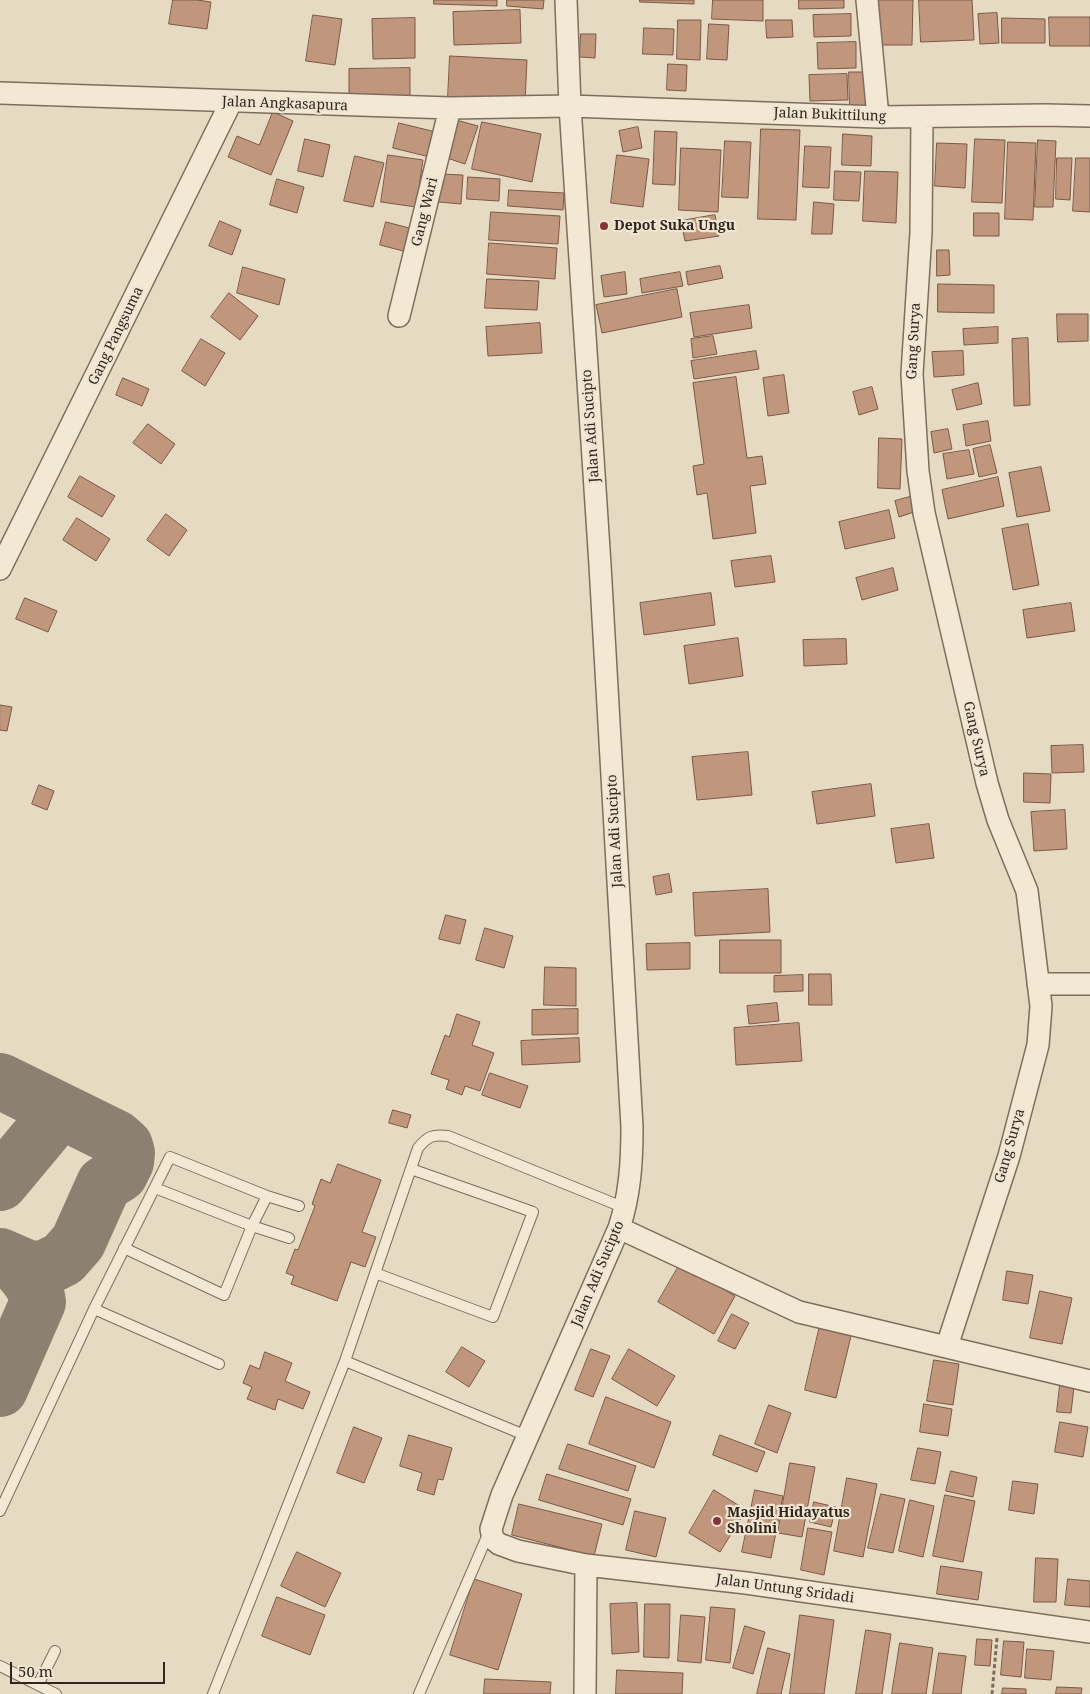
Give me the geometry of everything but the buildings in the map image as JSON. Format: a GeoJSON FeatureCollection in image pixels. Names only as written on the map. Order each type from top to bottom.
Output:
{"type":"FeatureCollection","features":[{"type":"Feature","properties":{"kind":"street","name":"Jalan Adi Sucipto"},"geometry":{"type":"LineString","coordinates":[[491,1529],[502,1495],[622,1218],[632,1165],[632,1127],[601,574],[570,106],[566,0]]}},
{"type":"Feature","properties":{"kind":"street"},"geometry":{"type":"LineString","coordinates":[[867,0],[878,116]]}},
{"type":"Feature","properties":{"kind":"street","name":"Jalan Angkasapura"},"geometry":{"type":"LineString","coordinates":[[0,94],[450,108],[570,106]]}},
{"type":"Feature","properties":{"kind":"street","name":"Gang Pangsuma"},"geometry":{"type":"LineString","coordinates":[[0,569],[231,102]]}},
{"type":"Feature","properties":{"kind":"street","name":"Jalan Bukittilung"},"geometry":{"type":"LineString","coordinates":[[570,106],[922,117],[1090,116]]}},
{"type":"Feature","properties":{"kind":"street","name":"Gang Wari"},"geometry":{"type":"LineString","coordinates":[[399,316],[450,108]]}},
{"type":"Feature","properties":{"kind":"street","name":"Gang Surya"},"geometry":{"type":"LineString","coordinates":[[922,117],[921,232],[912,374],[918,471],[924,512],[938,576],[987,783],[998,820],[1026,891],[1041,1006],[1038,1045],[1009,1156],[948,1346]]}},
{"type":"Feature","properties":{"kind":"street"},"geometry":{"type":"LineString","coordinates":[[1038,984],[1090,984]]}},
{"type":"Feature","properties":{"kind":"street"},"geometry":{"type":"LineString","coordinates":[[622,1218],[800,1312],[1090,1381]]}},
{"type":"Feature","properties":{"kind":"street","name":"Jalan Untung Sridadi"},"geometry":{"type":"LineString","coordinates":[[491,1529],[493,1539],[499,1544],[518,1551],[586,1565],[746,1583],[1090,1632]]}},
{"type":"Feature","properties":{"kind":"street"},"geometry":{"type":"LineString","coordinates":[[585,1694],[586,1565]]}},
{"type":"Feature","properties":{"kind":"lane"},"geometry":{"type":"LineString","coordinates":[[213,1694],[345,1360],[418,1148],[425,1140],[436,1135],[448,1136],[622,1218]]}},
{"type":"Feature","properties":{"kind":"lane"},"geometry":{"type":"LineString","coordinates":[[0,1511],[94,1309],[170,1157],[266,1196],[299,1206]]}},
{"type":"Feature","properties":{"kind":"lane"},"geometry":{"type":"LineString","coordinates":[[375,1274],[493,1317],[533,1212],[411,1169]]}},
{"type":"Feature","properties":{"kind":"lane"},"geometry":{"type":"LineString","coordinates":[[155,1188],[252,1226],[289,1238]]}},
{"type":"Feature","properties":{"kind":"lane"},"geometry":{"type":"LineString","coordinates":[[124,1248],[224,1295],[266,1196]]}},
{"type":"Feature","properties":{"kind":"lane"},"geometry":{"type":"LineString","coordinates":[[94,1309],[219,1364]]}},
{"type":"Feature","properties":{"kind":"lane"},"geometry":{"type":"LineString","coordinates":[[345,1360],[527,1436]]}},
{"type":"Feature","properties":{"kind":"lane"},"geometry":{"type":"LineString","coordinates":[[418,1694],[491,1529]]}},
{"type":"Feature","properties":{"kind":"lane"},"geometry":{"type":"LineString","coordinates":[[38,1685],[54,1651]]}},
{"type":"Feature","properties":{"kind":"lane"},"geometry":{"type":"LineString","coordinates":[[0,1666],[56,1694]]}},
{"type":"Feature","properties":{"kind":"path"},"geometry":{"type":"LineString","coordinates":[[992,1694],[999,1620]]}},
{"type":"Feature","properties":{"kind":"taxiway"},"geometry":{"type":"LineString","coordinates":[[0,1081],[116,1138],[125,1146],[127,1153],[126,1162],[120,1174],[104,1184],[78,1242],[63,1259],[45,1268],[30,1269],[0,1256]]}},
{"type":"Feature","properties":{"kind":"taxiway"},"geometry":{"type":"LineString","coordinates":[[0,1183],[45,1129],[48,1121],[47,1114],[39,1100]]}},
{"type":"Feature","properties":{"kind":"taxiway"},"geometry":{"type":"LineString","coordinates":[[0,1389],[38,1302],[33,1286],[16,1264]]}},
{"type":"Feature","properties":{"kind":"place","name":"Depot Suka Ungu"},"geometry":{"type":"Point","coordinates":[604,226]}},
{"type":"Feature","properties":{"kind":"place","name":"Masjid Hidayatus Sholini"},"geometry":{"type":"Point","coordinates":[717,1521]}}]}
